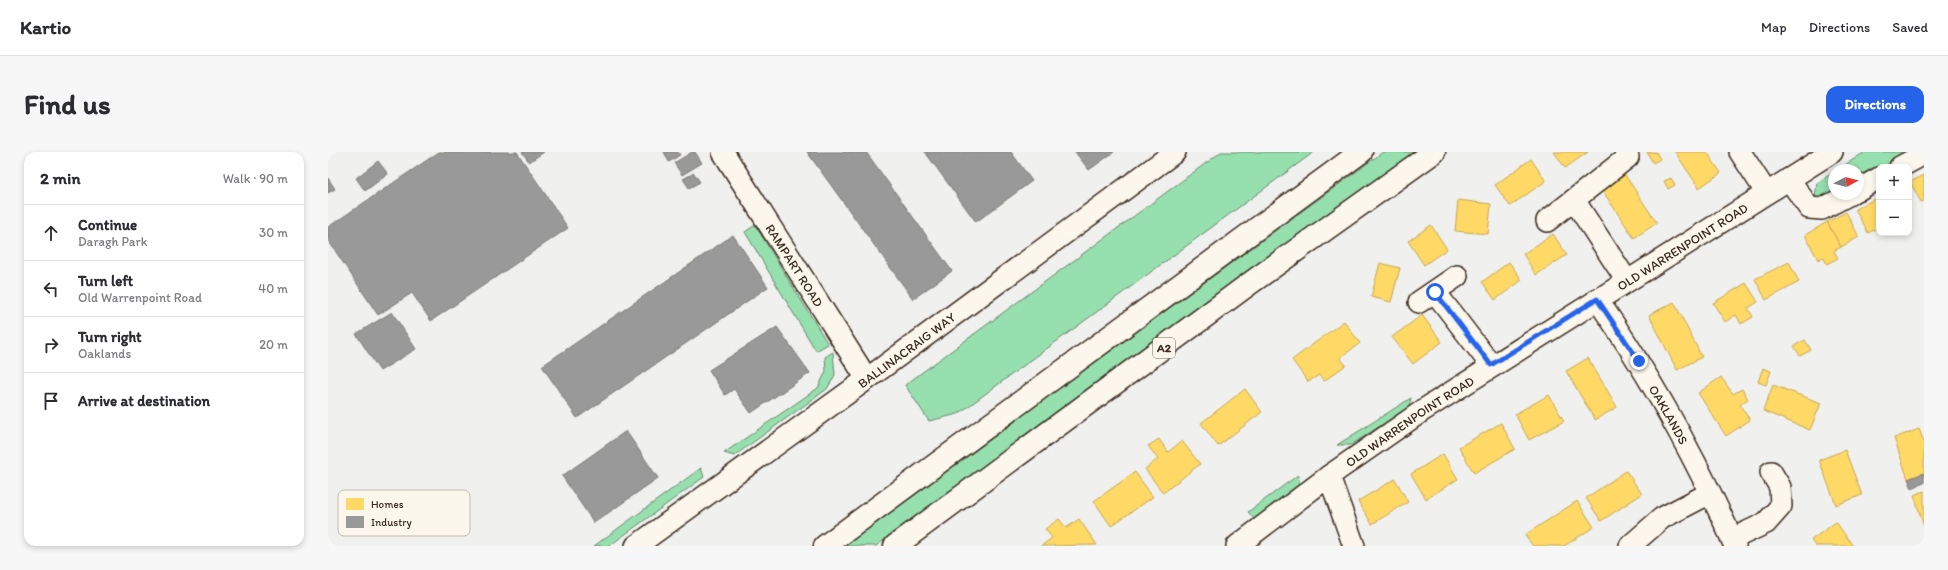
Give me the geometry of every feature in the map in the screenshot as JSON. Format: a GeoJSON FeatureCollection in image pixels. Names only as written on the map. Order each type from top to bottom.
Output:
{"type":"FeatureCollection","features":[{"type":"Feature","properties":{"kind":"highway"},"geometry":{"type":"LineString","coordinates":[[825,546],[1361,152]]}},
{"type":"Feature","properties":{"kind":"highway","name":"A2"},"geometry":{"type":"LineString","coordinates":[[895,546],[1249,284],[1434,152]]}},
{"type":"Feature","properties":{"kind":"street","name":"RAMPART ROAD"},"geometry":{"type":"LineString","coordinates":[[723,152],[867,379]]}},
{"type":"Feature","properties":{"kind":"street","name":"BALLINACRAIG WAY"},"geometry":{"type":"LineString","coordinates":[[636,546],[867,379],[1175,152]]}},
{"type":"Feature","properties":{"kind":"street"},"geometry":{"type":"LineString","coordinates":[[1740,152],[1766,192]]}},
{"type":"Feature","properties":{"kind":"street","name":"OLD WARRENPOINT ROAD"},"geometry":{"type":"LineString","coordinates":[[1237,546],[1329,476],[1425,408],[1766,192],[1832,152]]}},
{"type":"Feature","properties":{"kind":"street"},"geometry":{"type":"LineString","coordinates":[[1906,164],[1924,154]]}},
{"type":"Feature","properties":{"kind":"street"},"geometry":{"type":"LineString","coordinates":[[1547,221],[1628,157]]}},
{"type":"Feature","properties":{"kind":"street"},"geometry":{"type":"LineString","coordinates":[[1789,179],[1809,208],[1822,209],[1839,200]]}},
{"type":"Feature","properties":{"kind":"street"},"geometry":{"type":"LineString","coordinates":[[1864,187],[1876,180]]}},
{"type":"Feature","properties":{"kind":"street"},"geometry":{"type":"LineString","coordinates":[[1574,200],[1627,281]]}},
{"type":"Feature","properties":{"kind":"street"},"geometry":{"type":"LineString","coordinates":[[1457,276],[1427,297],[1491,365]]}},
{"type":"Feature","properties":{"kind":"street","name":"OAKLANDS"},"geometry":{"type":"LineString","coordinates":[[1597,299],[1639,361],[1697,466],[1734,542],[1766,523],[1781,506],[1780,487],[1772,472]]}},
{"type":"Feature","properties":{"kind":"street"},"geometry":{"type":"LineString","coordinates":[[1329,476],[1354,546]]}},
{"type":"Feature","properties":{"kind":"street"},"geometry":{"type":"LineString","coordinates":[[1630,546],[1662,518],[1710,493]]}},
{"type":"Feature","properties":{"kind":"green space"},"geometry":{"type":"Polygon","coordinates":[[[1221,152],[1314,152],[958,414],[929,421],[905,385],[1221,152]]]}},
{"type":"Feature","properties":{"kind":"green space"},"geometry":{"type":"Polygon","coordinates":[[[1383,152],[1416,152],[876,546],[844,546],[1383,152]]]}},
{"type":"Feature","properties":{"kind":"green space"},"geometry":{"type":"Polygon","coordinates":[[[1865,152],[1913,152],[1891,164],[1876,164],[1876,172],[1864,179],[1864,164],[1846,164],[1865,152]]]}},
{"type":"Feature","properties":{"kind":"green space"},"geometry":{"type":"Polygon","coordinates":[[[1828,176],[1828,197],[1820,202],[1815,197],[1817,183],[1828,176]]]}},
{"type":"Feature","properties":{"kind":"green space"},"geometry":{"type":"Polygon","coordinates":[[[755,225],[828,344],[816,351],[745,232],[755,225]]]}},
{"type":"Feature","properties":{"kind":"green space"},"geometry":{"type":"Polygon","coordinates":[[[833,352],[835,375],[827,389],[734,456],[724,453],[818,388],[826,371],[825,357],[833,352]]]}},
{"type":"Feature","properties":{"kind":"green space"},"geometry":{"type":"Polygon","coordinates":[[[1411,398],[1409,407],[1351,445],[1337,445],[1411,398]]]}},
{"type":"Feature","properties":{"kind":"green space"},"geometry":{"type":"Polygon","coordinates":[[[701,468],[704,477],[609,546],[594,546],[701,468]]]}},
{"type":"Feature","properties":{"kind":"green space"},"geometry":{"type":"Polygon","coordinates":[[[1298,475],[1300,485],[1255,520],[1248,512],[1298,475]]]}},
{"type":"Feature","properties":{"kind":"building: Homes"},"geometry":{"type":"Polygon","coordinates":[[[1554,152],[1588,152],[1565,168],[1554,152]]]}},
{"type":"Feature","properties":{"kind":"building: Homes"},"geometry":{"type":"Polygon","coordinates":[[[1647,152],[1656,152],[1660,159],[1653,163],[1647,152]]]}},
{"type":"Feature","properties":{"kind":"building: Homes"},"geometry":{"type":"Polygon","coordinates":[[[1675,152],[1707,152],[1721,173],[1699,188],[1675,152]]]}},
{"type":"Feature","properties":{"kind":"building: Homes"},"geometry":{"type":"Polygon","coordinates":[[[1531,159],[1546,181],[1510,206],[1495,185],[1531,159]]]}},
{"type":"Feature","properties":{"kind":"building: Homes"},"geometry":{"type":"Polygon","coordinates":[[[1625,175],[1657,223],[1634,238],[1602,190],[1625,175]]]}},
{"type":"Feature","properties":{"kind":"building: Homes"},"geometry":{"type":"Polygon","coordinates":[[[1924,175],[1924,201],[1921,202],[1912,186],[1912,181],[1924,175]]]}},
{"type":"Feature","properties":{"kind":"building: Homes"},"geometry":{"type":"Polygon","coordinates":[[[1671,178],[1675,185],[1668,189],[1664,181],[1671,178]]]}},
{"type":"Feature","properties":{"kind":"building: Homes"},"geometry":{"type":"Polygon","coordinates":[[[1875,199],[1876,229],[1868,233],[1855,209],[1875,199]]]}},
{"type":"Feature","properties":{"kind":"building: Homes"},"geometry":{"type":"Polygon","coordinates":[[[1458,200],[1491,204],[1488,234],[1455,231],[1458,200]]]}},
{"type":"Feature","properties":{"kind":"building: Homes"},"geometry":{"type":"Polygon","coordinates":[[[1846,212],[1859,237],[1841,247],[1827,222],[1846,212]]]}},
{"type":"Feature","properties":{"kind":"building: Homes"},"geometry":{"type":"Polygon","coordinates":[[[1827,222],[1841,247],[1834,251],[1838,258],[1827,264],[1823,257],[1818,260],[1805,235],[1827,222]]]}},
{"type":"Feature","properties":{"kind":"building: Homes"},"geometry":{"type":"Polygon","coordinates":[[[1431,225],[1447,249],[1424,265],[1408,241],[1431,225]]]}},
{"type":"Feature","properties":{"kind":"building: Homes"},"geometry":{"type":"Polygon","coordinates":[[[1553,234],[1567,255],[1536,275],[1523,254],[1553,234]]]}},
{"type":"Feature","properties":{"kind":"building: Homes"},"geometry":{"type":"Polygon","coordinates":[[[1509,262],[1522,280],[1495,300],[1482,282],[1509,262]]]}},
{"type":"Feature","properties":{"kind":"building: Homes"},"geometry":{"type":"Polygon","coordinates":[[[1789,262],[1799,282],[1766,300],[1755,279],[1789,262]]]}},
{"type":"Feature","properties":{"kind":"building: Homes"},"geometry":{"type":"Polygon","coordinates":[[[1380,263],[1400,268],[1391,302],[1371,297],[1380,263]]]}},
{"type":"Feature","properties":{"kind":"building: Homes"},"geometry":{"type":"Polygon","coordinates":[[[1746,283],[1758,302],[1748,308],[1753,317],[1741,324],[1736,315],[1725,322],[1713,303],[1746,283]]]}},
{"type":"Feature","properties":{"kind":"building: Homes"},"geometry":{"type":"Polygon","coordinates":[[[1674,302],[1702,357],[1677,370],[1649,315],[1674,302]]]}},
{"type":"Feature","properties":{"kind":"building: Homes"},"geometry":{"type":"Polygon","coordinates":[[[1422,315],[1442,342],[1413,364],[1392,337],[1422,315]]]}},
{"type":"Feature","properties":{"kind":"building: Homes"},"geometry":{"type":"Polygon","coordinates":[[[1344,321],[1360,343],[1340,358],[1346,365],[1324,381],[1319,375],[1308,382],[1292,360],[1344,321]]]}},
{"type":"Feature","properties":{"kind":"building: Homes"},"geometry":{"type":"Polygon","coordinates":[[[1805,340],[1811,350],[1800,356],[1794,346],[1805,340]]]}},
{"type":"Feature","properties":{"kind":"building: Homes"},"geometry":{"type":"Polygon","coordinates":[[[1588,358],[1617,407],[1595,420],[1566,371],[1588,358]]]}},
{"type":"Feature","properties":{"kind":"building: Homes"},"geometry":{"type":"Polygon","coordinates":[[[1763,368],[1771,371],[1766,385],[1758,382],[1763,368]]]}},
{"type":"Feature","properties":{"kind":"building: Homes"},"geometry":{"type":"Polygon","coordinates":[[[1721,377],[1733,394],[1742,389],[1748,399],[1740,405],[1750,420],[1726,436],[1698,393],[1721,377]]]}},
{"type":"Feature","properties":{"kind":"building: Homes"},"geometry":{"type":"Polygon","coordinates":[[[1773,385],[1821,403],[1810,430],[1763,411],[1773,385]]]}},
{"type":"Feature","properties":{"kind":"building: Homes"},"geometry":{"type":"Polygon","coordinates":[[[1245,389],[1262,412],[1218,446],[1201,423],[1245,389]]]}},
{"type":"Feature","properties":{"kind":"building: Homes"},"geometry":{"type":"Polygon","coordinates":[[[1549,395],[1564,421],[1529,440],[1515,414],[1549,395]]]}},
{"type":"Feature","properties":{"kind":"building: Homes"},"geometry":{"type":"Polygon","coordinates":[[[1501,423],[1515,449],[1474,473],[1459,447],[1501,423]]]}},
{"type":"Feature","properties":{"kind":"building: Homes"},"geometry":{"type":"Polygon","coordinates":[[[1919,429],[1924,442],[1924,473],[1908,479],[1894,438],[1919,429]]]}},
{"type":"Feature","properties":{"kind":"building: Homes"},"geometry":{"type":"Polygon","coordinates":[[[1159,439],[1168,452],[1182,441],[1200,464],[1163,493],[1145,469],[1158,459],[1148,446],[1159,439]]]}},
{"type":"Feature","properties":{"kind":"building: Homes"},"geometry":{"type":"Polygon","coordinates":[[[1845,450],[1862,495],[1836,505],[1819,460],[1845,450]]]}},
{"type":"Feature","properties":{"kind":"building: Homes"},"geometry":{"type":"Polygon","coordinates":[[[1443,454],[1458,479],[1426,499],[1411,474],[1443,454]]]}},
{"type":"Feature","properties":{"kind":"building: Homes"},"geometry":{"type":"Polygon","coordinates":[[[1626,471],[1642,494],[1601,521],[1586,498],[1626,471]]]}},
{"type":"Feature","properties":{"kind":"building: Homes"},"geometry":{"type":"Polygon","coordinates":[[[1135,472],[1153,497],[1111,526],[1094,501],[1135,472]]]}},
{"type":"Feature","properties":{"kind":"building: Homes"},"geometry":{"type":"Polygon","coordinates":[[[1395,479],[1408,502],[1372,524],[1358,501],[1395,479]]]}},
{"type":"Feature","properties":{"kind":"building: Homes"},"geometry":{"type":"Polygon","coordinates":[[[1924,491],[1924,527],[1914,495],[1924,491]]]}},
{"type":"Feature","properties":{"kind":"building: Homes"},"geometry":{"type":"Polygon","coordinates":[[[1577,501],[1594,527],[1564,546],[1533,546],[1525,535],[1577,501]]]}},
{"type":"Feature","properties":{"kind":"building: Homes"},"geometry":{"type":"Polygon","coordinates":[[[1059,519],[1066,528],[1079,519],[1097,545],[1041,546],[1052,538],[1045,529],[1059,519]]]}},
{"type":"Feature","properties":{"kind":"building: Homes"},"geometry":{"type":"Polygon","coordinates":[[[1836,522],[1853,546],[1815,546],[1811,540],[1836,522]]]}},
{"type":"Feature","properties":{"kind":"building: Industry"},"geometry":{"type":"Polygon","coordinates":[[[439,152],[517,152],[568,228],[431,321],[412,293],[378,315],[328,240],[328,227],[439,152]]]}},
{"type":"Feature","properties":{"kind":"building: Industry"},"geometry":{"type":"Polygon","coordinates":[[[522,152],[544,152],[529,162],[522,152]]]}},
{"type":"Feature","properties":{"kind":"building: Industry"},"geometry":{"type":"Polygon","coordinates":[[[664,152],[678,152],[680,155],[669,162],[664,152]]]}},
{"type":"Feature","properties":{"kind":"building: Industry"},"geometry":{"type":"Polygon","coordinates":[[[692,152],[695,152],[702,163],[682,175],[674,163],[692,152]]]}},
{"type":"Feature","properties":{"kind":"building: Industry"},"geometry":{"type":"Polygon","coordinates":[[[807,152],[866,152],[952,271],[913,299],[807,152]]]}},
{"type":"Feature","properties":{"kind":"building: Industry"},"geometry":{"type":"Polygon","coordinates":[[[925,152],[1011,152],[1032,181],[976,222],[925,152]]]}},
{"type":"Feature","properties":{"kind":"building: Industry"},"geometry":{"type":"Polygon","coordinates":[[[1075,152],[1114,152],[1089,170],[1075,152]]]}},
{"type":"Feature","properties":{"kind":"building: Industry"},"geometry":{"type":"Polygon","coordinates":[[[378,161],[388,174],[365,191],[356,178],[378,161]]]}},
{"type":"Feature","properties":{"kind":"building: Industry"},"geometry":{"type":"Polygon","coordinates":[[[694,173],[700,182],[689,188],[683,179],[694,173]]]}},
{"type":"Feature","properties":{"kind":"building: Industry"},"geometry":{"type":"Polygon","coordinates":[[[328,178],[335,189],[328,193],[328,178]]]}},
{"type":"Feature","properties":{"kind":"building: Industry"},"geometry":{"type":"Polygon","coordinates":[[[733,235],[768,287],[577,418],[542,366],[733,235]]]}},
{"type":"Feature","properties":{"kind":"building: Industry"},"geometry":{"type":"Polygon","coordinates":[[[392,312],[416,349],[380,371],[356,334],[392,312]]]}},
{"type":"Feature","properties":{"kind":"building: Industry"},"geometry":{"type":"Polygon","coordinates":[[[777,327],[810,373],[751,413],[734,389],[725,395],[709,370],[777,327]]]}},
{"type":"Feature","properties":{"kind":"building: Industry"},"geometry":{"type":"Polygon","coordinates":[[[626,431],[658,478],[594,523],[562,476],[626,431]]]}},
{"type":"Feature","properties":{"kind":"building: Industry"},"geometry":{"type":"Polygon","coordinates":[[[1924,473],[1924,483],[1912,488],[1908,479],[1924,473]]]}},
{"type":"Feature","properties":{"kind":"route"},"geometry":{"type":"LineString","coordinates":[[1435,292],[1491,365],[1597,299],[1639,361]]}}]}
